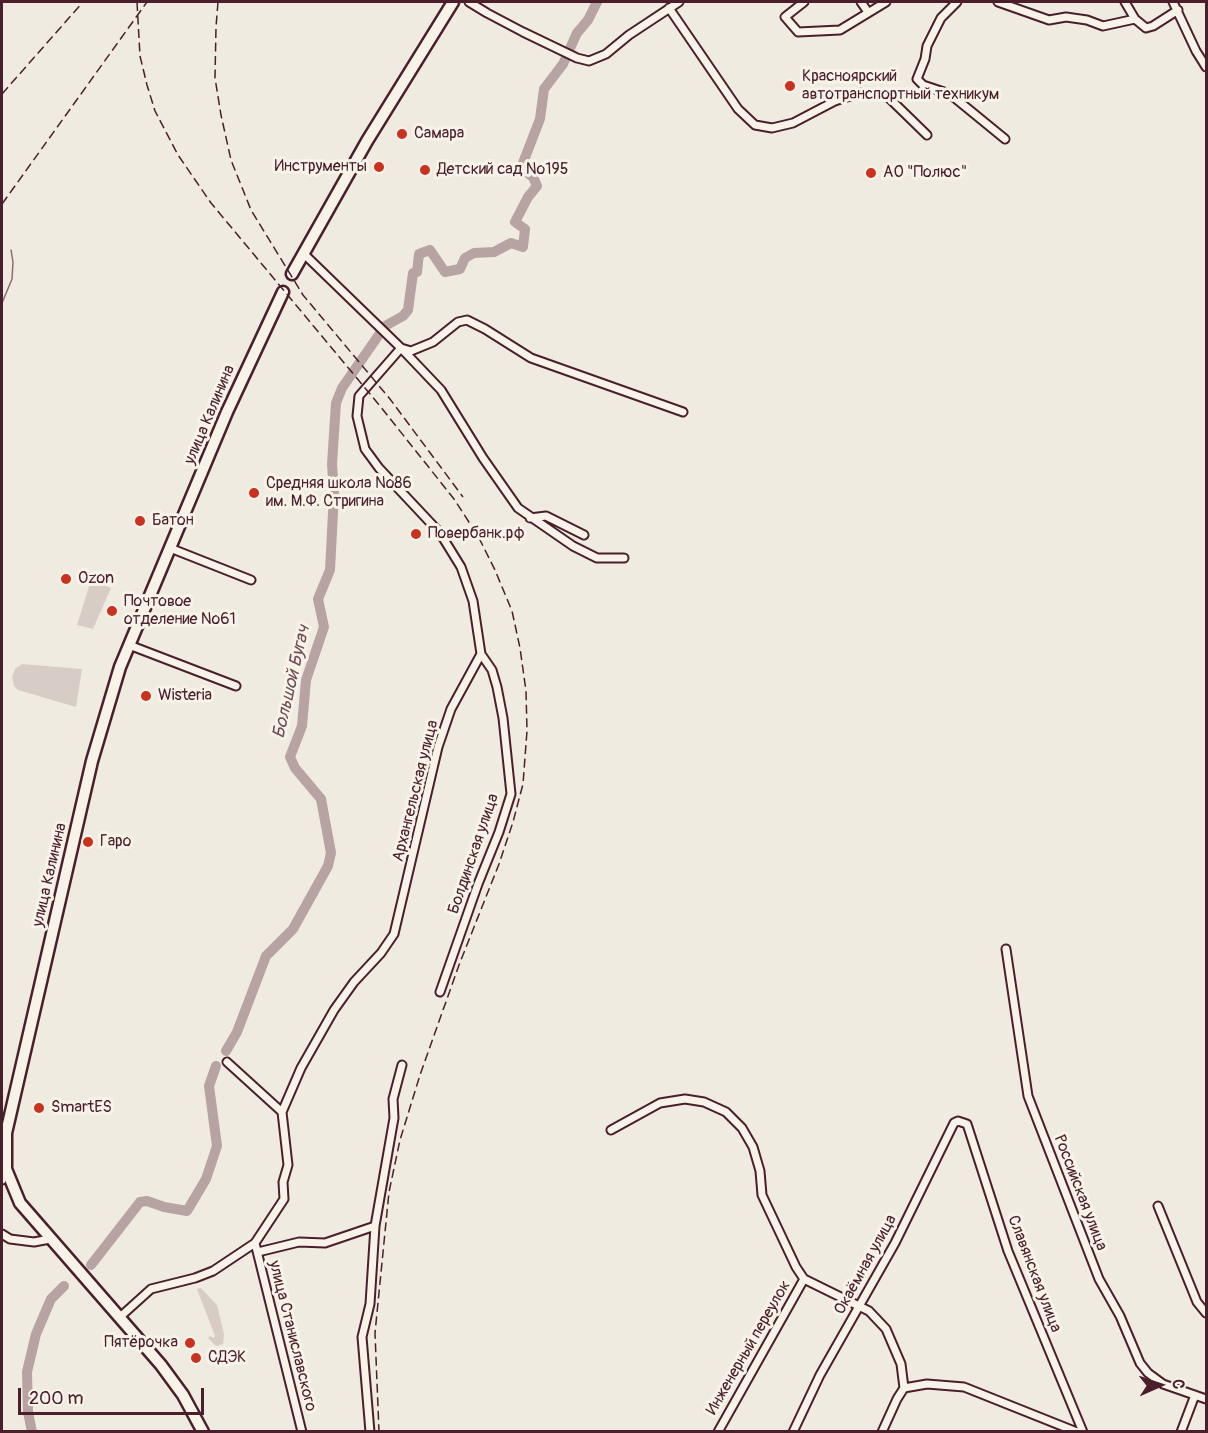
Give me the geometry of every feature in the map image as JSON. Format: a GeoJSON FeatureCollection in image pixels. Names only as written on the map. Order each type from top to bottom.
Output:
{"type":"FeatureCollection","features":[{"type":"Feature","properties":{"kind":"main road","name":"улица Калинина"},"geometry":{"type":"LineString","coordinates":[[203,1431],[174,1382],[20,1203],[8,1177],[5,1155],[6,1133],[82,803],[104,717],[129,645],[235,393],[291,276],[367,141],[453,2]]}},
{"type":"Feature","properties":{"kind":"street"},"geometry":{"type":"LineString","coordinates":[[469,2],[487,14],[577,58],[589,61],[606,54],[629,35],[679,2]]}},
{"type":"Feature","properties":{"kind":"street"},"geometry":{"type":"LineString","coordinates":[[804,2],[785,17],[798,32],[840,30],[886,2]]}},
{"type":"Feature","properties":{"kind":"street"},"geometry":{"type":"LineString","coordinates":[[861,2],[868,12]]}},
{"type":"Feature","properties":{"kind":"street"},"geometry":{"type":"LineString","coordinates":[[957,2],[941,18],[927,46],[925,59],[917,79],[923,85],[950,94],[1005,140]]}},
{"type":"Feature","properties":{"kind":"street"},"geometry":{"type":"LineString","coordinates":[[998,2],[1049,20],[1066,17],[1087,20],[1103,26],[1135,19]]}},
{"type":"Feature","properties":{"kind":"street"},"geometry":{"type":"LineString","coordinates":[[1125,2],[1135,19],[1146,28],[1178,10]]}},
{"type":"Feature","properties":{"kind":"street"},"geometry":{"type":"LineString","coordinates":[[1173,2],[1206,67]]}},
{"type":"Feature","properties":{"kind":"street"},"geometry":{"type":"LineString","coordinates":[[669,8],[738,109],[754,125],[772,128],[793,123],[835,101],[859,93],[887,96],[927,135]]}},
{"type":"Feature","properties":{"kind":"street"},"geometry":{"type":"LineString","coordinates":[[303,254],[401,348],[441,390],[483,458],[518,508],[573,546],[597,558],[624,558]]}},
{"type":"Feature","properties":{"kind":"street"},"geometry":{"type":"LineString","coordinates":[[401,348],[411,351],[433,342],[458,322],[467,320],[531,358],[683,412]]}},
{"type":"Feature","properties":{"kind":"street"},"geometry":{"type":"LineString","coordinates":[[401,348],[358,396],[357,416],[365,449],[379,468],[440,533],[461,567],[473,601],[481,654]]}},
{"type":"Feature","properties":{"kind":"street"},"geometry":{"type":"LineString","coordinates":[[530,518],[546,516],[584,535]]}},
{"type":"Feature","properties":{"kind":"street"},"geometry":{"type":"LineString","coordinates":[[170,548],[250,580]]}},
{"type":"Feature","properties":{"kind":"street"},"geometry":{"type":"LineString","coordinates":[[129,645],[236,686]]}},
{"type":"Feature","properties":{"kind":"street","name":"Болдинская улица"},"geometry":{"type":"LineString","coordinates":[[440,992],[511,794],[503,717],[497,687],[492,670],[481,654]]}},
{"type":"Feature","properties":{"kind":"street","name":"Архангельская улица"},"geometry":{"type":"LineString","coordinates":[[282,1112],[301,1068],[334,1010],[394,934],[438,747],[451,709],[481,654]]}},
{"type":"Feature","properties":{"kind":"street","name":"Российская улица"},"geometry":{"type":"LineString","coordinates":[[1006,949],[1028,1096],[1099,1279],[1120,1316],[1140,1363],[1148,1373],[1163,1384],[1206,1400]]}},
{"type":"Feature","properties":{"kind":"street"},"geometry":{"type":"LineString","coordinates":[[120,1317],[151,1289],[213,1271],[255,1243],[284,1199],[283,1182],[288,1165],[282,1112],[227,1062]]}},
{"type":"Feature","properties":{"kind":"street"},"geometry":{"type":"LineString","coordinates":[[370,1431],[362,1337],[370,1305],[375,1226],[394,1118],[393,1099],[402,1065]]}},
{"type":"Feature","properties":{"kind":"street"},"geometry":{"type":"LineString","coordinates":[[611,1131],[660,1103],[685,1099],[704,1102],[726,1112],[742,1128],[753,1147],[760,1171],[762,1195],[804,1279],[869,1311],[886,1329],[901,1364],[904,1388],[882,1431]]}},
{"type":"Feature","properties":{"kind":"street","name":"Окаёмная улица"},"geometry":{"type":"LineString","coordinates":[[793,1431],[820,1375],[895,1243],[954,1123],[958,1121],[967,1124]]}},
{"type":"Feature","properties":{"kind":"street","name":"Славянская улица"},"geometry":{"type":"LineString","coordinates":[[967,1124],[1008,1251],[1083,1431]]}},
{"type":"Feature","properties":{"kind":"street"},"geometry":{"type":"LineString","coordinates":[[2,1180],[5,1155]]}},
{"type":"Feature","properties":{"kind":"street"},"geometry":{"type":"LineString","coordinates":[[1158,1206],[1197,1302],[1206,1313]]}},
{"type":"Feature","properties":{"kind":"street","name":"улица Станиславского"},"geometry":{"type":"LineString","coordinates":[[302,1431],[258,1252],[299,1242],[325,1244],[375,1226]]}},
{"type":"Feature","properties":{"kind":"street"},"geometry":{"type":"LineString","coordinates":[[2,1234],[10,1239],[34,1242],[50,1239]]}},
{"type":"Feature","properties":{"kind":"street"},"geometry":{"type":"LineString","coordinates":[[255,1243],[258,1252]]}},
{"type":"Feature","properties":{"kind":"street","name":"Инженерный переулок"},"geometry":{"type":"LineString","coordinates":[[718,1431],[804,1279]]}},
{"type":"Feature","properties":{"kind":"street"},"geometry":{"type":"LineString","coordinates":[[904,1388],[927,1384],[964,1387],[1077,1431]]}},
{"type":"Feature","properties":{"kind":"street"},"geometry":{"type":"LineString","coordinates":[[1181,1431],[1195,1395]]}},
{"type":"Feature","properties":{"kind":"shaded area"},"geometry":{"type":"Polygon","coordinates":[[[91,580],[111,588],[93,629],[77,625],[91,580]]]}},
{"type":"Feature","properties":{"kind":"shaded area"},"geometry":{"type":"Polygon","coordinates":[[[22,664],[82,669],[76,707],[18,690],[14,686],[12,677],[15,669],[22,664]]]}},
{"type":"Feature","properties":{"kind":"shaded area"},"geometry":{"type":"Polygon","coordinates":[[[201,1288],[217,1305],[224,1334],[223,1344],[216,1346],[208,1338],[215,1336],[197,1289],[201,1288]]]}},
{"type":"Feature","properties":{"kind":"waterway","name":"Большой Бугач"},"geometry":{"type":"LineString","coordinates":[[226,1051],[237,1032],[266,956],[293,929],[328,866],[331,853],[321,799],[295,768],[290,757],[302,726],[306,680],[324,627],[318,599],[330,570],[334,493],[332,464],[336,403],[342,388],[385,326],[403,316],[408,310],[413,273],[417,272],[419,254],[430,250],[445,272],[460,269],[465,258],[474,253],[494,252],[511,243],[523,247],[525,229],[515,222],[528,197],[537,186],[533,177],[521,168],[540,119],[544,89],[563,64],[577,33],[588,20],[597,2]]}},
{"type":"Feature","properties":{"kind":"waterway"},"geometry":{"type":"LineString","coordinates":[[2,303],[12,279],[11,250]]}},
{"type":"Feature","properties":{"kind":"waterway"},"geometry":{"type":"LineString","coordinates":[[91,1265],[140,1202],[147,1201],[187,1211],[206,1179],[217,1146],[209,1086],[216,1066]]}},
{"type":"Feature","properties":{"kind":"waterway","name":"Большой Бугач"},"geometry":{"type":"LineString","coordinates":[[32,1432],[28,1412],[27,1372],[36,1334],[51,1299],[64,1286]]}},
{"type":"Feature","properties":{"kind":"railway"},"geometry":{"type":"LineString","coordinates":[[2,94],[83,2]]}},
{"type":"Feature","properties":{"kind":"railway"},"geometry":{"type":"LineString","coordinates":[[137,2],[140,56],[147,85],[155,111],[178,155],[211,203],[380,406],[454,499],[478,536],[495,570],[512,611],[520,648],[526,691],[527,731],[523,784],[499,864],[459,965],[420,1075],[400,1140],[389,1192],[375,1333],[379,1432]]}},
{"type":"Feature","properties":{"kind":"railway"},"geometry":{"type":"LineString","coordinates":[[2,204],[147,2]]}},
{"type":"Feature","properties":{"kind":"railway"},"geometry":{"type":"LineString","coordinates":[[218,2],[215,78],[231,160],[251,210],[303,295],[390,399],[463,497]]}},
{"type":"Feature","properties":{"kind":"place","name":"Красноярский автотранспортный техникум"},"geometry":{"type":"Point","coordinates":[790,86]}},
{"type":"Feature","properties":{"kind":"place","name":"Самара"},"geometry":{"type":"Point","coordinates":[402,134]}},
{"type":"Feature","properties":{"kind":"place","name":"Инструменты"},"geometry":{"type":"Point","coordinates":[379,167]}},
{"type":"Feature","properties":{"kind":"place","name":"Детский сад №195"},"geometry":{"type":"Point","coordinates":[425,170]}},
{"type":"Feature","properties":{"kind":"place","name":"АО \"Полюс\""},"geometry":{"type":"Point","coordinates":[871,173]}},
{"type":"Feature","properties":{"kind":"place","name":"Средняя школа №86 им. М.Ф. Стригина"},"geometry":{"type":"Point","coordinates":[254,493]}},
{"type":"Feature","properties":{"kind":"place","name":"Батон"},"geometry":{"type":"Point","coordinates":[140,521]}},
{"type":"Feature","properties":{"kind":"place","name":"Повербанк.рф"},"geometry":{"type":"Point","coordinates":[416,534]}},
{"type":"Feature","properties":{"kind":"place","name":"Ozon"},"geometry":{"type":"Point","coordinates":[66,579]}},
{"type":"Feature","properties":{"kind":"place","name":"Почтовое отделение №61"},"geometry":{"type":"Point","coordinates":[112,611]}},
{"type":"Feature","properties":{"kind":"place","name":"Wisteria"},"geometry":{"type":"Point","coordinates":[146,696]}},
{"type":"Feature","properties":{"kind":"place","name":"Гаро"},"geometry":{"type":"Point","coordinates":[88,842]}},
{"type":"Feature","properties":{"kind":"place","name":"SmartES"},"geometry":{"type":"Point","coordinates":[39,1108]}},
{"type":"Feature","properties":{"kind":"place","name":"Пятёрочка"},"geometry":{"type":"Point","coordinates":[190,1343]}},
{"type":"Feature","properties":{"kind":"place","name":"СДЭК"},"geometry":{"type":"Point","coordinates":[196,1358]}}]}
